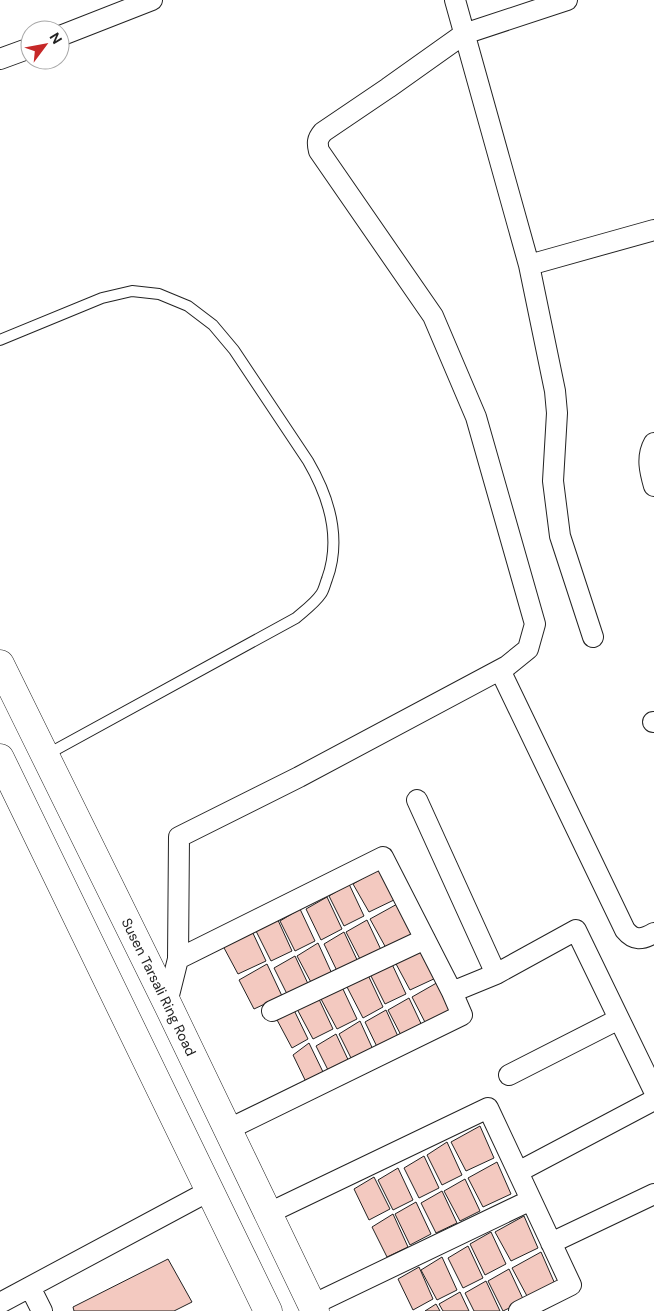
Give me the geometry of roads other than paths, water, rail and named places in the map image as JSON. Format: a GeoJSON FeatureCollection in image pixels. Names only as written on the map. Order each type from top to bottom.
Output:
{"type":"FeatureCollection","features":[{"type":"Feature","properties":{"kind":"main road","name":"Susen Tarsali Ring Road"},"geometry":{"type":"LineString","coordinates":[[0,664],[168,1003],[314,1308]]}},
{"type":"Feature","properties":{"kind":"main road"},"geometry":{"type":"LineString","coordinates":[[0,758],[268,1311]]}},
{"type":"Feature","properties":{"kind":"street"},"geometry":{"type":"LineString","coordinates":[[455,0],[529,264],[555,391],[557,414],[553,481],[560,536],[593,637]]}},
{"type":"Feature","properties":{"kind":"street"},"geometry":{"type":"LineString","coordinates":[[168,1003],[178,959],[179,837],[299,777],[500,670],[528,649],[535,624],[476,417],[433,316],[319,152],[317,144],[318,137],[323,132],[464,34],[567,0]]}},
{"type":"Feature","properties":{"kind":"street"},"geometry":{"type":"LineString","coordinates":[[70,32],[148,1]]}},
{"type":"Feature","properties":{"kind":"street"},"geometry":{"type":"LineString","coordinates":[[0,59],[20,52]]}},
{"type":"Feature","properties":{"kind":"street"},"geometry":{"type":"LineString","coordinates":[[529,264],[654,230]]}},
{"type":"Feature","properties":{"kind":"street"},"geometry":{"type":"LineString","coordinates":[[654,443],[649,457],[654,486]]}},
{"type":"Feature","properties":{"kind":"street"},"geometry":{"type":"LineString","coordinates":[[500,670],[625,930],[630,936],[637,939],[654,933]]}},
{"type":"Feature","properties":{"kind":"street"},"geometry":{"type":"LineString","coordinates":[[417,800],[496,974]]}},
{"type":"Feature","properties":{"kind":"street"},"geometry":{"type":"LineString","coordinates":[[178,959],[383,857],[462,1015],[229,1129]]}},
{"type":"Feature","properties":{"kind":"street"},"geometry":{"type":"LineString","coordinates":[[452,992],[496,974],[576,930],[654,1091]]}},
{"type":"Feature","properties":{"kind":"street"},"geometry":{"type":"LineString","coordinates":[[272,1011],[425,939]]}},
{"type":"Feature","properties":{"kind":"street"},"geometry":{"type":"LineString","coordinates":[[509,1075],[619,1019]]}},
{"type":"Feature","properties":{"kind":"street"},"geometry":{"type":"LineString","coordinates":[[518,1172],[654,1100]]}},
{"type":"Feature","properties":{"kind":"street"},"geometry":{"type":"LineString","coordinates":[[269,1213],[488,1108],[571,1285],[518,1311]]}},
{"type":"Feature","properties":{"kind":"street"},"geometry":{"type":"LineString","coordinates":[[0,1303],[209,1191]]}},
{"type":"Feature","properties":{"kind":"street"},"geometry":{"type":"LineString","coordinates":[[551,1243],[654,1194]]}},
{"type":"Feature","properties":{"kind":"street"},"geometry":{"type":"LineString","coordinates":[[314,1308],[531,1200]]}},
{"type":"Feature","properties":{"kind":"street"},"geometry":{"type":"LineString","coordinates":[[30,1287],[42,1311]]}},
{"type":"Feature","properties":{"kind":"lane"},"geometry":{"type":"LineString","coordinates":[[0,340],[102,298],[132,291],[159,294],[188,306],[213,325],[234,350],[308,461],[319,479],[328,503],[334,536],[330,569],[321,594],[296,618],[45,755]]}}]}
